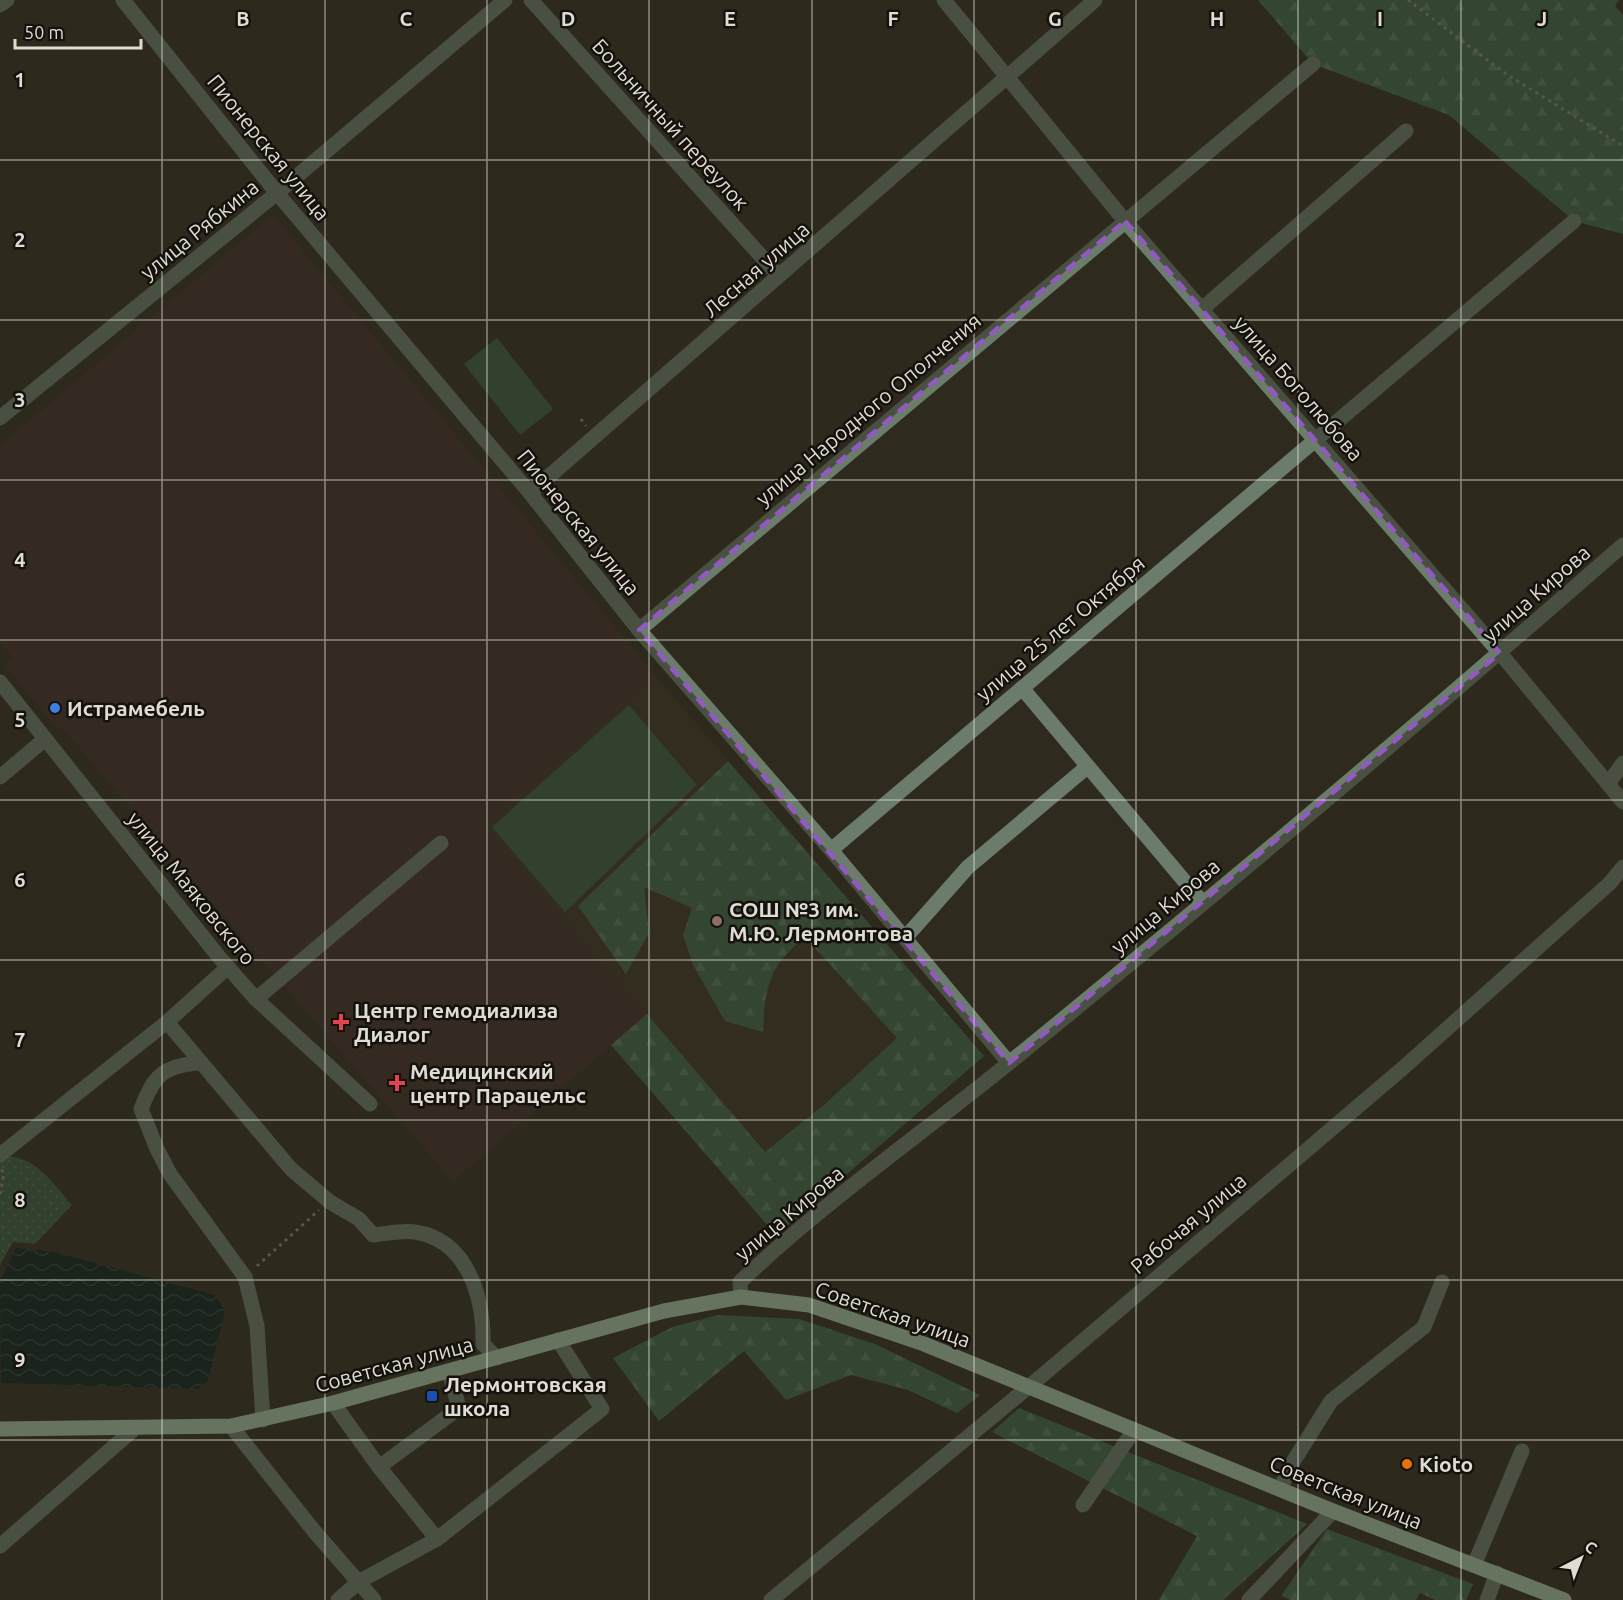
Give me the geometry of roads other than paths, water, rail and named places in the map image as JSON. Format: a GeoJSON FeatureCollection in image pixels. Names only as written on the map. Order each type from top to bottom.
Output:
{"type":"FeatureCollection","features":[{"type":"Feature","properties":{"kind":"main road","name":"Советская улица"},"geometry":{"type":"LineString","coordinates":[[0,1429],[231,1426],[333,1403],[664,1311],[741,1297],[809,1305],[924,1344],[1333,1511],[1564,1600]]}},
{"type":"Feature","properties":{"kind":"street"},"geometry":{"type":"LineString","coordinates":[[0,5],[7,0]]}},
{"type":"Feature","properties":{"kind":"street","name":"Пионерская улица"},"geometry":{"type":"LineString","coordinates":[[123,0],[277,193],[530,493],[639,630],[831,850],[1009,1063]]}},
{"type":"Feature","properties":{"kind":"street","name":"улица Рябкина"},"geometry":{"type":"LineString","coordinates":[[0,418],[277,193],[505,0]]}},
{"type":"Feature","properties":{"kind":"street","name":"Больничный переулок"},"geometry":{"type":"LineString","coordinates":[[531,0],[779,276]]}},
{"type":"Feature","properties":{"kind":"street","name":"улица Боголюбова"},"geometry":{"type":"LineString","coordinates":[[944,0],[1008,75],[1125,221],[1500,653],[1623,802]]}},
{"type":"Feature","properties":{"kind":"street","name":"Лесная улица"},"geometry":{"type":"LineString","coordinates":[[530,493],[1095,0]]}},
{"type":"Feature","properties":{"kind":"street","name":"улица Народного Ополчения"},"geometry":{"type":"LineString","coordinates":[[639,630],[1313,64]]}},
{"type":"Feature","properties":{"kind":"street"},"geometry":{"type":"LineString","coordinates":[[1202,309],[1406,131]]}},
{"type":"Feature","properties":{"kind":"street","name":"улица 25 лет Октября"},"geometry":{"type":"LineString","coordinates":[[831,850],[1574,221]]}},
{"type":"Feature","properties":{"kind":"street","name":"улица Кирова"},"geometry":{"type":"LineString","coordinates":[[741,1297],[740,1282],[783,1241],[1009,1063],[1500,653],[1623,544]]}},
{"type":"Feature","properties":{"kind":"street","name":"улица Маяковского"},"geometry":{"type":"LineString","coordinates":[[0,682],[256,999],[370,1104]]}},
{"type":"Feature","properties":{"kind":"street"},"geometry":{"type":"LineString","coordinates":[[1022,688],[1202,902]]}},
{"type":"Feature","properties":{"kind":"street"},"geometry":{"type":"LineString","coordinates":[[0,777],[45,739]]}},
{"type":"Feature","properties":{"kind":"street"},"geometry":{"type":"LineString","coordinates":[[1608,784],[1623,763]]}},
{"type":"Feature","properties":{"kind":"street"},"geometry":{"type":"LineString","coordinates":[[905,938],[968,867],[1087,767]]}},
{"type":"Feature","properties":{"kind":"street"},"geometry":{"type":"LineString","coordinates":[[256,999],[441,843]]}},
{"type":"Feature","properties":{"kind":"street","name":"Рабочая улица"},"geometry":{"type":"LineString","coordinates":[[771,1600],[1027,1387],[1403,1068],[1610,883],[1623,867]]}},
{"type":"Feature","properties":{"kind":"street"},"geometry":{"type":"LineString","coordinates":[[0,1155],[167,1022],[228,967]]}},
{"type":"Feature","properties":{"kind":"street"},"geometry":{"type":"LineString","coordinates":[[167,1022],[199,1063],[248,1115],[291,1168],[330,1202],[359,1219],[373,1235],[415,1232],[449,1245],[475,1283],[484,1319],[483,1344],[497,1358]]}},
{"type":"Feature","properties":{"kind":"street"},"geometry":{"type":"LineString","coordinates":[[199,1063],[174,1065],[151,1084],[141,1109],[170,1174],[245,1277],[257,1326],[264,1420]]}},
{"type":"Feature","properties":{"kind":"street"},"geometry":{"type":"LineString","coordinates":[[1280,1489],[1293,1462],[1331,1401],[1424,1328],[1442,1282]]}},
{"type":"Feature","properties":{"kind":"street"},"geometry":{"type":"LineString","coordinates":[[338,1600],[360,1581],[437,1539],[602,1409],[558,1340]]}},
{"type":"Feature","properties":{"kind":"street"},"geometry":{"type":"LineString","coordinates":[[380,1467],[459,1408],[449,1371]]}},
{"type":"Feature","properties":{"kind":"street"},"geometry":{"type":"LineString","coordinates":[[333,1403],[437,1539]]}},
{"type":"Feature","properties":{"kind":"street"},"geometry":{"type":"LineString","coordinates":[[231,1426],[314,1531],[360,1581],[374,1600]]}},
{"type":"Feature","properties":{"kind":"street"},"geometry":{"type":"LineString","coordinates":[[0,1546],[134,1429]]}},
{"type":"Feature","properties":{"kind":"street"},"geometry":{"type":"LineString","coordinates":[[1083,1505],[1134,1430]]}},
{"type":"Feature","properties":{"kind":"street"},"geometry":{"type":"LineString","coordinates":[[1474,1565],[1522,1451]]}},
{"type":"Feature","properties":{"kind":"street"},"geometry":{"type":"LineString","coordinates":[[1249,1600],[1333,1511]]}},
{"type":"Feature","properties":{"kind":"street"},"geometry":{"type":"LineString","coordinates":[[1487,1600],[1497,1574]]}},
{"type":"Feature","properties":{"kind":"water"},"geometry":{"type":"Polygon","coordinates":[[[16,1248],[54,1252],[215,1295],[225,1311],[208,1380],[199,1389],[1,1383],[0,1281],[16,1248]]]}},
{"type":"Feature","properties":{"kind":"place","name":"Истрамебель"},"geometry":{"type":"Point","coordinates":[55,708]}},
{"type":"Feature","properties":{"kind":"place","name":"СОШ №3 им. М.Ю. Лермонтова"},"geometry":{"type":"Point","coordinates":[717,921]}},
{"type":"Feature","properties":{"kind":"place","name":"Центр гемодиализа Диалог"},"geometry":{"type":"Point","coordinates":[341,1022]}},
{"type":"Feature","properties":{"kind":"place","name":"Медицинский центр Парацельс"},"geometry":{"type":"Point","coordinates":[397,1083]}},
{"type":"Feature","properties":{"kind":"place","name":"Лермонтовская школа"},"geometry":{"type":"Point","coordinates":[432,1396]}},
{"type":"Feature","properties":{"kind":"place","name":"Kioto"},"geometry":{"type":"Point","coordinates":[1407,1464]}}]}
